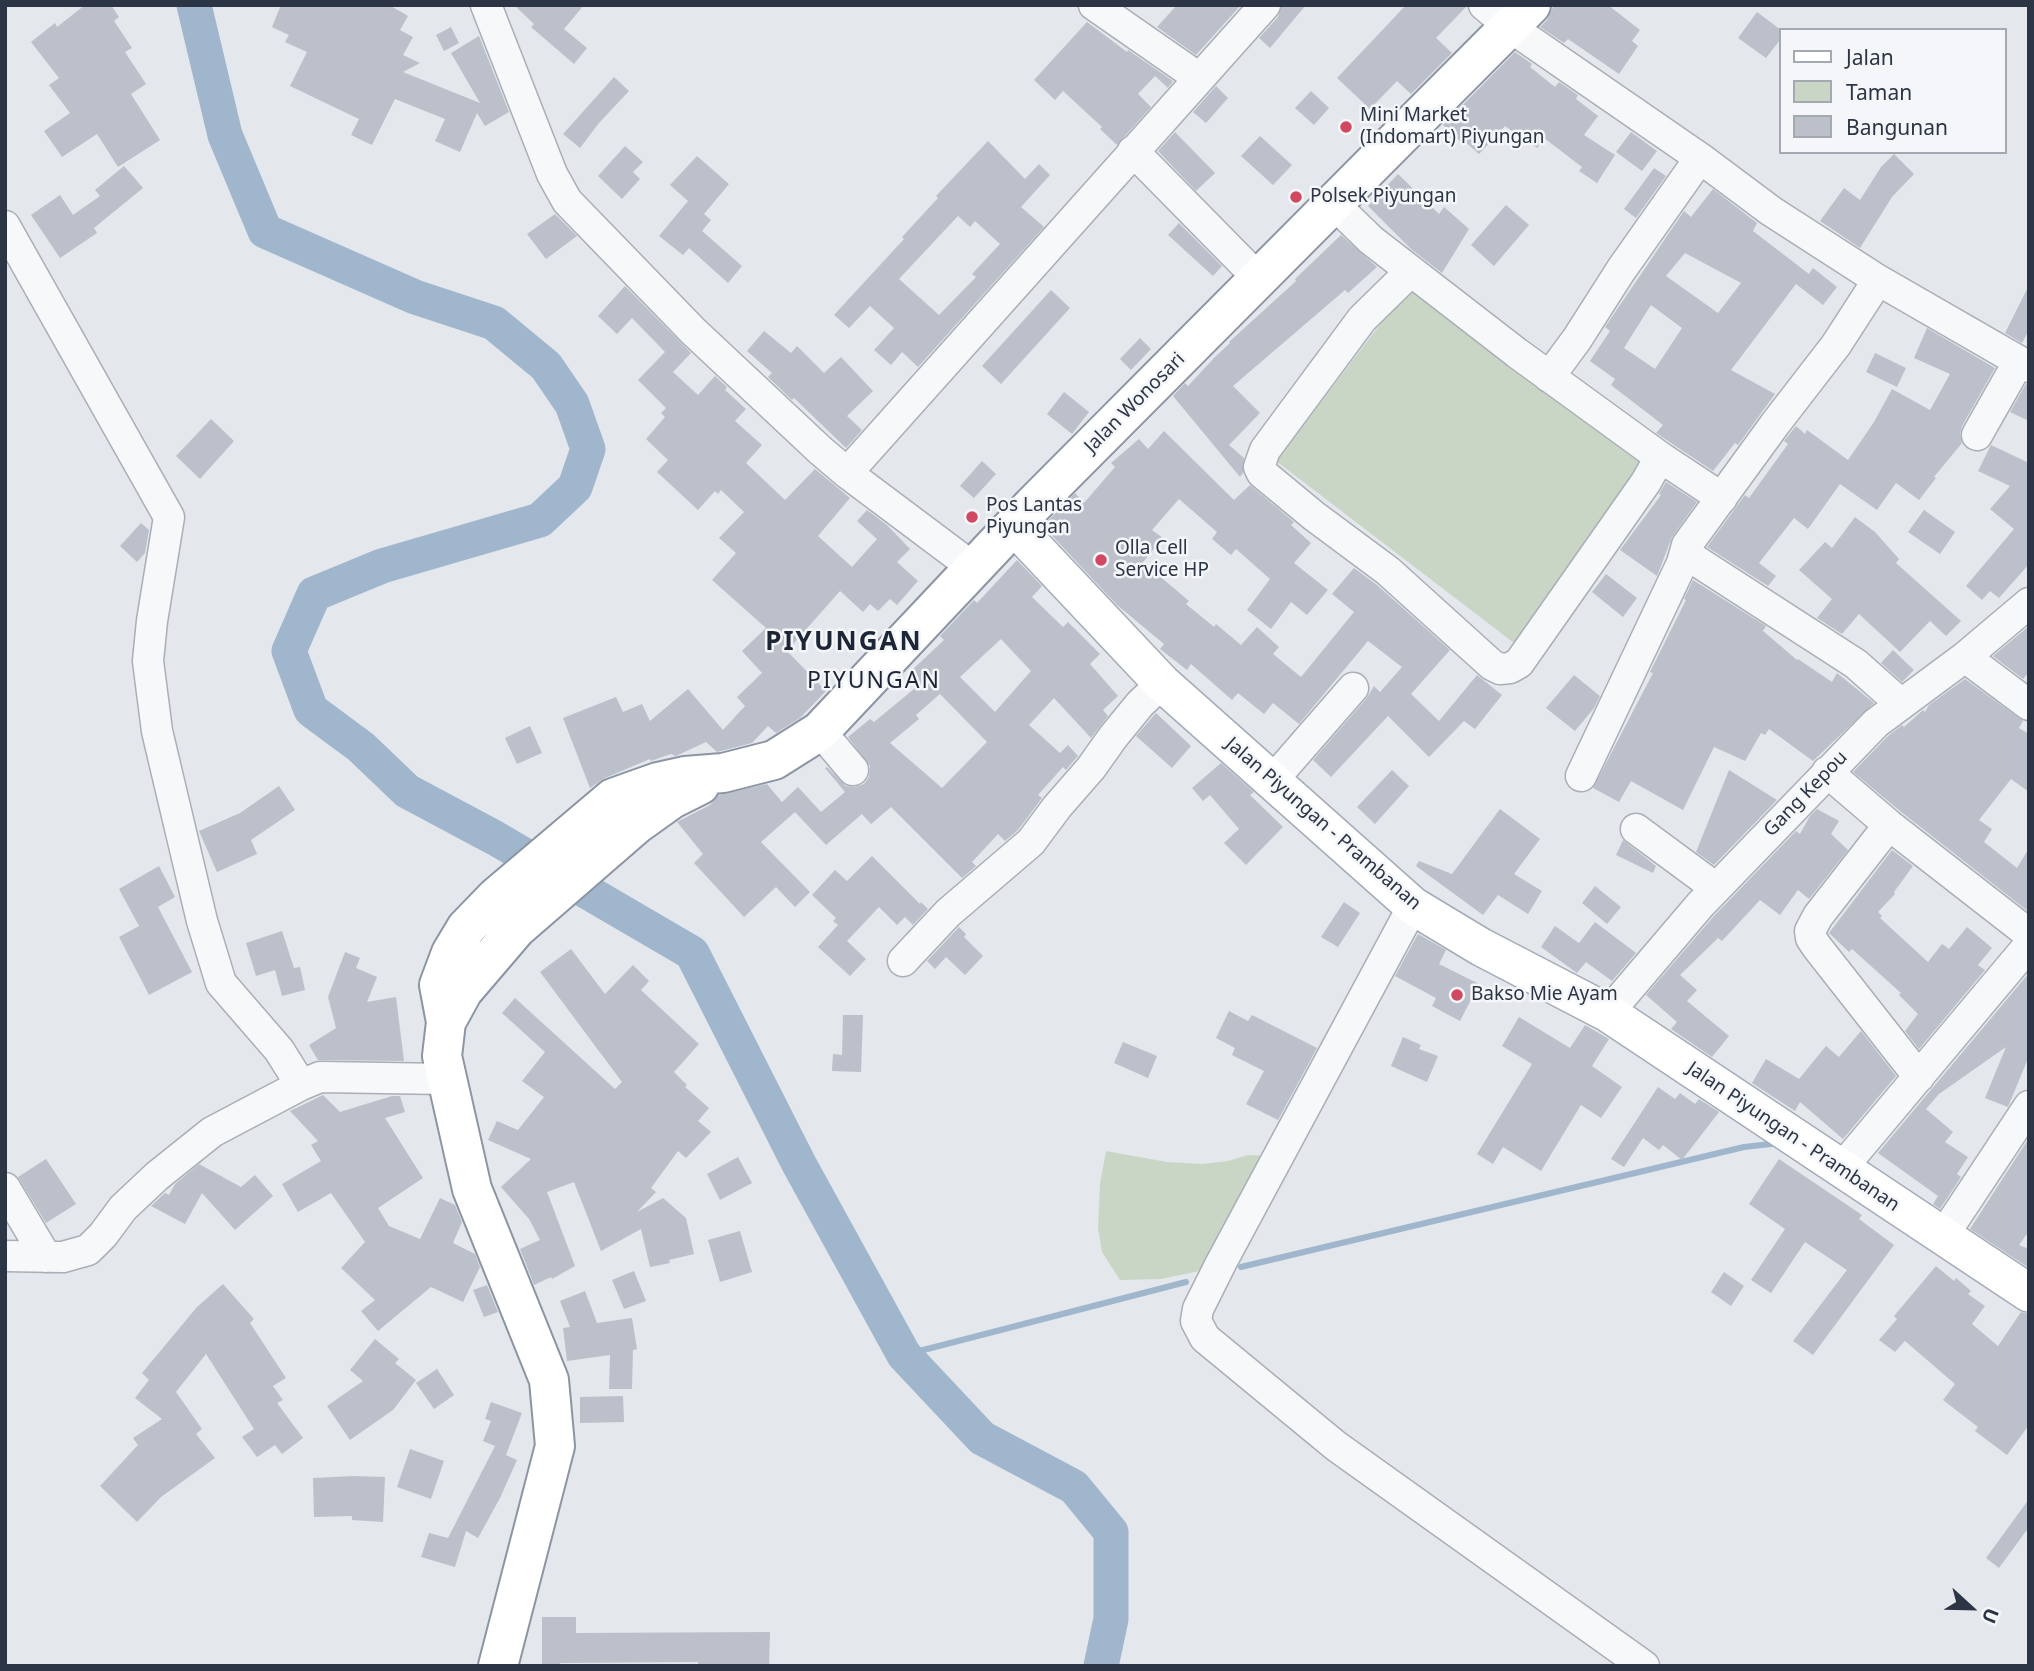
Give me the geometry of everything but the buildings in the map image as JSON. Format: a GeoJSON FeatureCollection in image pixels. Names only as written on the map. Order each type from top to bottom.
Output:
{"type":"FeatureCollection","features":[{"type":"Feature","properties":{"kind":"highway","name":"Jalan Wonosari"},"geometry":{"type":"LineString","coordinates":[[446,1022],[439,985],[451,953],[466,928],[496,897],[614,798],[658,782],[685,776],[723,773],[774,760],[820,731],[1014,526],[1334,204],[1508,13]]}},
{"type":"Feature","properties":{"kind":"highway","name":"Jalan Wonosari"},"geometry":{"type":"LineString","coordinates":[[446,1022],[463,991],[516,929],[637,824],[672,799],[723,773]]}},
{"type":"Feature","properties":{"kind":"highway"},"geometry":{"type":"LineString","coordinates":[[446,1022],[442,1056],[472,1189],[549,1380],[555,1446],[498,1666]]}},
{"type":"Feature","properties":{"kind":"main road","name":"Jalan Piyungan - Prambanan"},"geometry":{"type":"LineString","coordinates":[[1014,526],[1162,683],[1413,906],[1481,947],[1608,1013],[2029,1293]]}},
{"type":"Feature","properties":{"kind":"street"},"geometry":{"type":"LineString","coordinates":[[486,5],[552,174],[567,201],[693,331],[847,473],[975,569]]}},
{"type":"Feature","properties":{"kind":"street"},"geometry":{"type":"LineString","coordinates":[[1094,5],[1199,78]]}},
{"type":"Feature","properties":{"kind":"street"},"geometry":{"type":"LineString","coordinates":[[847,473],[1265,5]]}},
{"type":"Feature","properties":{"kind":"street"},"geometry":{"type":"LineString","coordinates":[[1508,13],[1771,211],[1878,279],[2024,364],[1977,435]]}},
{"type":"Feature","properties":{"kind":"street"},"geometry":{"type":"LineString","coordinates":[[1133,152],[1259,279]]}},
{"type":"Feature","properties":{"kind":"street"},"geometry":{"type":"LineString","coordinates":[[1549,377],[1700,158]]}},
{"type":"Feature","properties":{"kind":"street"},"geometry":{"type":"LineString","coordinates":[[1334,204],[1371,240],[1549,377],[1721,498]]}},
{"type":"Feature","properties":{"kind":"street"},"geometry":{"type":"LineString","coordinates":[[5,226],[169,517],[148,661],[163,758],[202,921],[221,983],[279,1050],[301,1085]]}},
{"type":"Feature","properties":{"kind":"street"},"geometry":{"type":"LineString","coordinates":[[1411,271],[1362,319],[1265,450],[1259,467],[1262,473],[1314,516],[1388,571],[1492,665],[1500,669],[1519,663],[1646,482],[1660,457]]}},
{"type":"Feature","properties":{"kind":"street"},"geometry":{"type":"LineString","coordinates":[[1581,776],[1682,562],[1687,545],[1836,345],[1878,279]]}},
{"type":"Feature","properties":{"kind":"street"},"geometry":{"type":"LineString","coordinates":[[1687,545],[1687,553],[1692,558],[1856,664],[1901,704]]}},
{"type":"Feature","properties":{"kind":"street","name":"Gang Kepou"},"geometry":{"type":"LineString","coordinates":[[1608,1013],[1716,888],[1875,723],[1965,657],[2029,603]]}},
{"type":"Feature","properties":{"kind":"street"},"geometry":{"type":"LineString","coordinates":[[1965,657],[2029,705]]}},
{"type":"Feature","properties":{"kind":"street"},"geometry":{"type":"LineString","coordinates":[[903,961],[948,912],[1031,842],[1091,768],[1112,737],[1162,683]]}},
{"type":"Feature","properties":{"kind":"street"},"geometry":{"type":"LineString","coordinates":[[1272,782],[1353,688]]}},
{"type":"Feature","properties":{"kind":"street"},"geometry":{"type":"LineString","coordinates":[[820,731],[853,770]]}},
{"type":"Feature","properties":{"kind":"street"},"geometry":{"type":"LineString","coordinates":[[1827,772],[1889,825],[2029,934]]}},
{"type":"Feature","properties":{"kind":"street"},"geometry":{"type":"LineString","coordinates":[[1889,825],[1818,916],[1810,931],[1817,947],[1920,1077]]}},
{"type":"Feature","properties":{"kind":"street"},"geometry":{"type":"LineString","coordinates":[[1636,829],[1716,888]]}},
{"type":"Feature","properties":{"kind":"street"},"geometry":{"type":"LineString","coordinates":[[1413,906],[1221,1263],[1198,1309],[1196,1321],[1205,1338],[1336,1446],[1644,1666]]}},
{"type":"Feature","properties":{"kind":"street"},"geometry":{"type":"LineString","coordinates":[[1841,1169],[2029,945]]}},
{"type":"Feature","properties":{"kind":"street"},"geometry":{"type":"LineString","coordinates":[[5,1256],[63,1257],[88,1250],[123,1209],[149,1184],[212,1132],[320,1077],[446,1079]]}},
{"type":"Feature","properties":{"kind":"street"},"geometry":{"type":"LineString","coordinates":[[1943,1236],[2029,1106]]}},
{"type":"Feature","properties":{"kind":"street"},"geometry":{"type":"LineString","coordinates":[[5,1188],[46,1256]]}},
{"type":"Feature","properties":{"kind":"green space"},"geometry":{"type":"Polygon","coordinates":[[[1410,285],[1661,477],[1527,653],[1276,461],[1410,285]]]}},
{"type":"Feature","properties":{"kind":"green space"},"geometry":{"type":"Polygon","coordinates":[[[1106,1151],[1167,1162],[1202,1164],[1248,1155],[1267,1156],[1209,1269],[1161,1279],[1120,1280],[1102,1252],[1098,1228],[1100,1184],[1106,1151]]]}},
{"type":"Feature","properties":{"kind":"waterway"},"geometry":{"type":"LineString","coordinates":[[194,5],[225,135],[265,231],[415,297],[494,323],[546,366],[572,404],[588,449],[575,487],[540,520],[382,566],[314,594],[289,651],[311,710],[361,747],[407,791],[495,838],[692,953],[799,1164],[904,1355],[982,1438],[1074,1487],[1111,1532],[1111,1619],[1101,1666]]}},
{"type":"Feature","properties":{"kind":"waterway"},"geometry":{"type":"LineString","coordinates":[[1241,1267],[1744,1147],[1771,1144]]}},
{"type":"Feature","properties":{"kind":"waterway"},"geometry":{"type":"LineString","coordinates":[[904,1355],[1186,1282]]}},
{"type":"Feature","properties":{"kind":"place","name":"Mini Market (Indomart) Piyungan"},"geometry":{"type":"Point","coordinates":[1346,127]}},
{"type":"Feature","properties":{"kind":"place","name":"Polsek Piyungan"},"geometry":{"type":"Point","coordinates":[1296,197]}},
{"type":"Feature","properties":{"kind":"place","name":"Pos Lantas Piyungan"},"geometry":{"type":"Point","coordinates":[972,517]}},
{"type":"Feature","properties":{"kind":"place","name":"Olla Cell Service HP"},"geometry":{"type":"Point","coordinates":[1101,560]}},
{"type":"Feature","properties":{"kind":"place","name":"Bakso Mie Ayam"},"geometry":{"type":"Point","coordinates":[1457,995]}},
{"type":"Feature","properties":{"kind":"district","name":"PIYUNGAN"},"geometry":{"type":"Point","coordinates":[844,643]}},
{"type":"Feature","properties":{"kind":"district","name":"PIYUNGAN"},"geometry":{"type":"Point","coordinates":[874,681]}}]}
